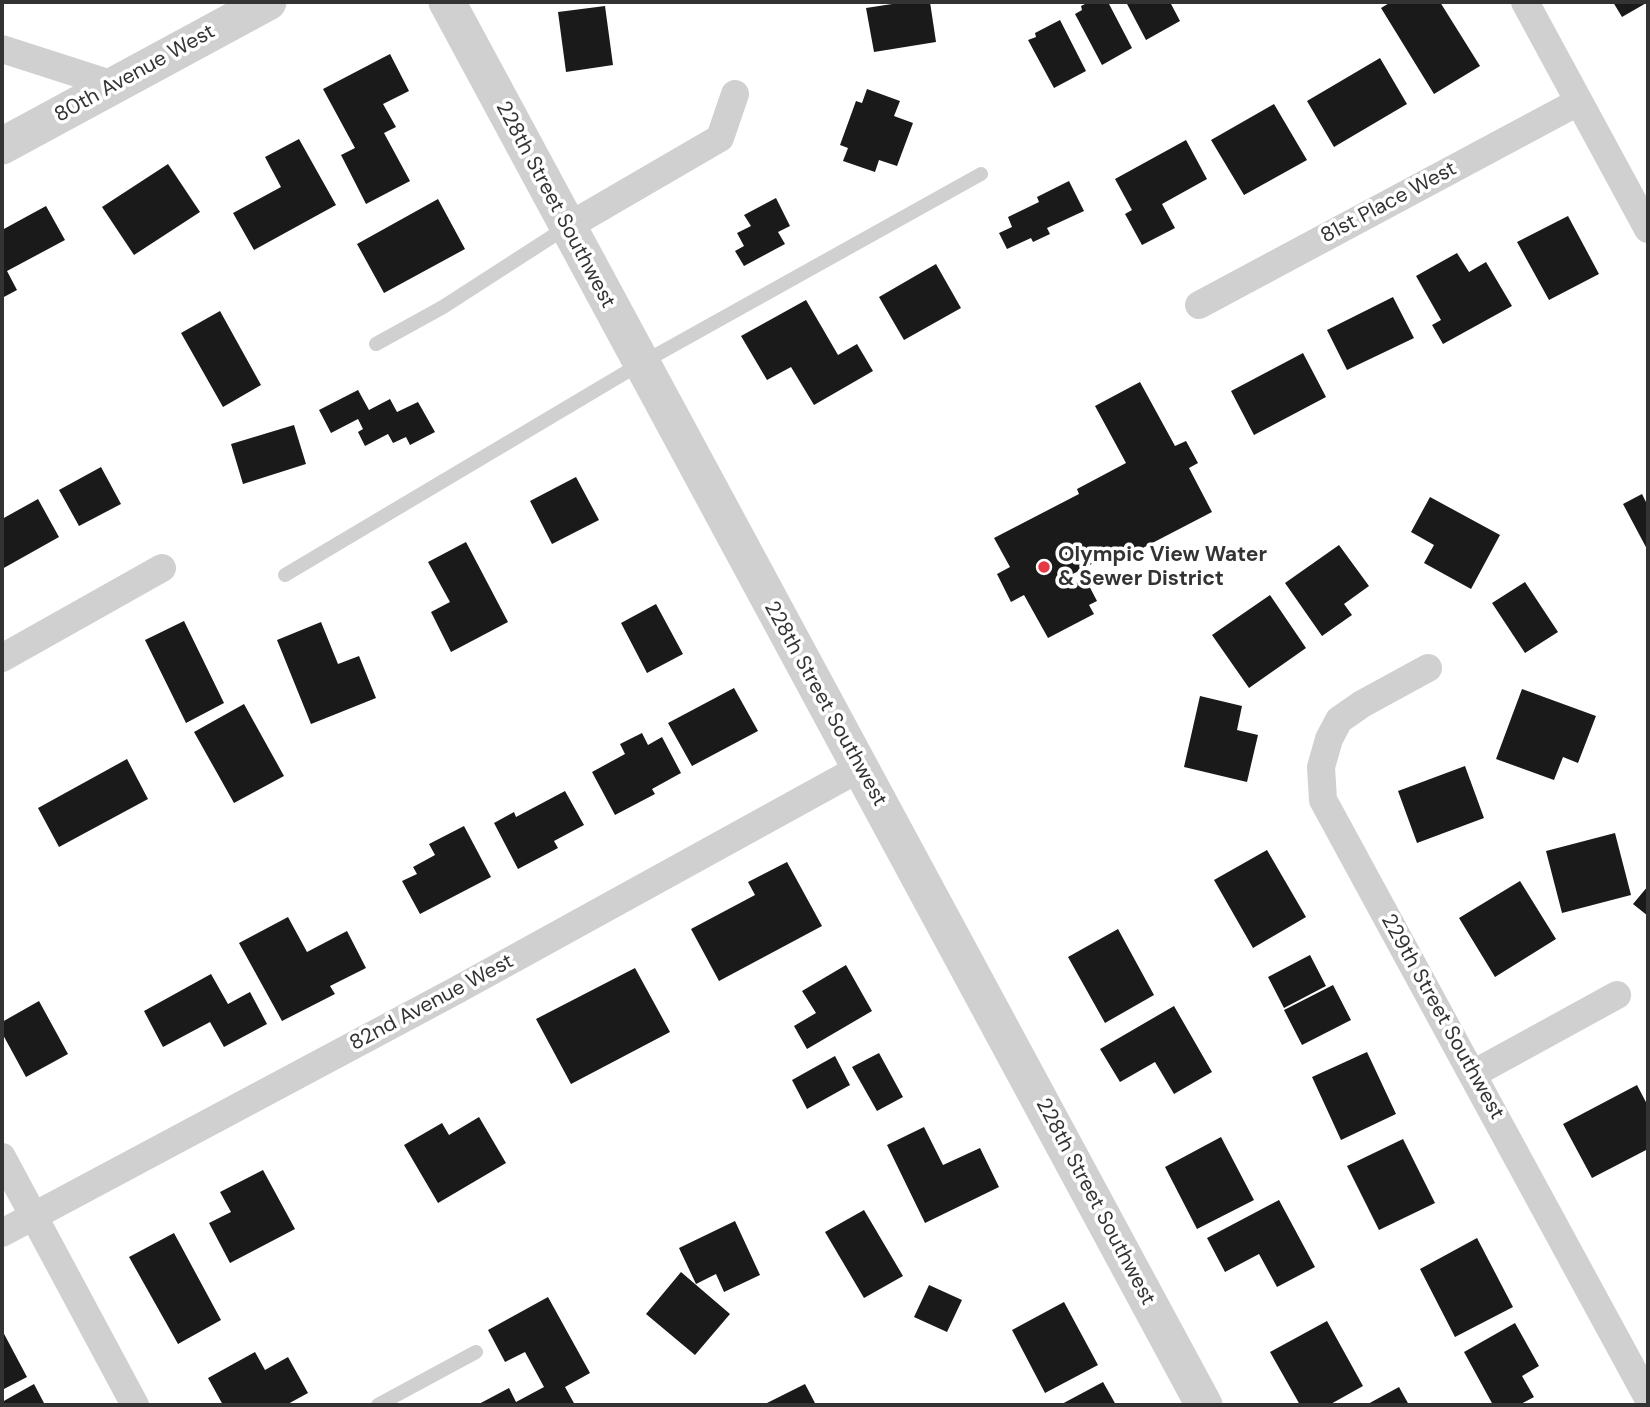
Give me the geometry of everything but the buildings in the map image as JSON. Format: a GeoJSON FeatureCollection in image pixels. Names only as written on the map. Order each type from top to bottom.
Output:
{"type":"FeatureCollection","features":[{"type":"Feature","properties":{"kind":"street","name":"80th Avenue West"},"geometry":{"type":"LineString","coordinates":[[2,146],[268,2]]}},
{"type":"Feature","properties":{"kind":"street","name":"228th Street Southwest"},"geometry":{"type":"LineString","coordinates":[[447,2],[1204,1405]]}},
{"type":"Feature","properties":{"kind":"street"},"geometry":{"type":"LineString","coordinates":[[1525,2],[1648,229]]}},
{"type":"Feature","properties":{"kind":"street"},"geometry":{"type":"LineString","coordinates":[[2,49],[114,85]]}},
{"type":"Feature","properties":{"kind":"street"},"geometry":{"type":"LineString","coordinates":[[567,227],[719,138],[735,93]]}},
{"type":"Feature","properties":{"kind":"street","name":"81st Place West"},"geometry":{"type":"LineString","coordinates":[[1199,305],[1578,102]]}},
{"type":"Feature","properties":{"kind":"street"},"geometry":{"type":"LineString","coordinates":[[2,659],[162,568]]}},
{"type":"Feature","properties":{"kind":"street","name":"229th Street Southwest"},"geometry":{"type":"LineString","coordinates":[[1428,668],[1339,719],[1329,739],[1321,767],[1323,800],[1648,1398]]}},
{"type":"Feature","properties":{"kind":"street","name":"82nd Avenue West"},"geometry":{"type":"LineString","coordinates":[[2,1233],[457,990],[860,768]]}},
{"type":"Feature","properties":{"kind":"street"},"geometry":{"type":"LineString","coordinates":[[1473,1074],[1616,995]]}},
{"type":"Feature","properties":{"kind":"street"},"geometry":{"type":"LineString","coordinates":[[2,1157],[135,1405]]}},
{"type":"Feature","properties":{"kind":"lane"},"geometry":{"type":"LineString","coordinates":[[285,575],[640,364],[981,174]]}},
{"type":"Feature","properties":{"kind":"lane"},"geometry":{"type":"LineString","coordinates":[[376,344],[443,306],[567,227]]}},
{"type":"Feature","properties":{"kind":"lane"},"geometry":{"type":"LineString","coordinates":[[378,1405],[476,1352]]}},
{"type":"Feature","properties":{"kind":"place","name":"Olympic View Water & Sewer District"},"geometry":{"type":"Point","coordinates":[1044,567]}}]}
